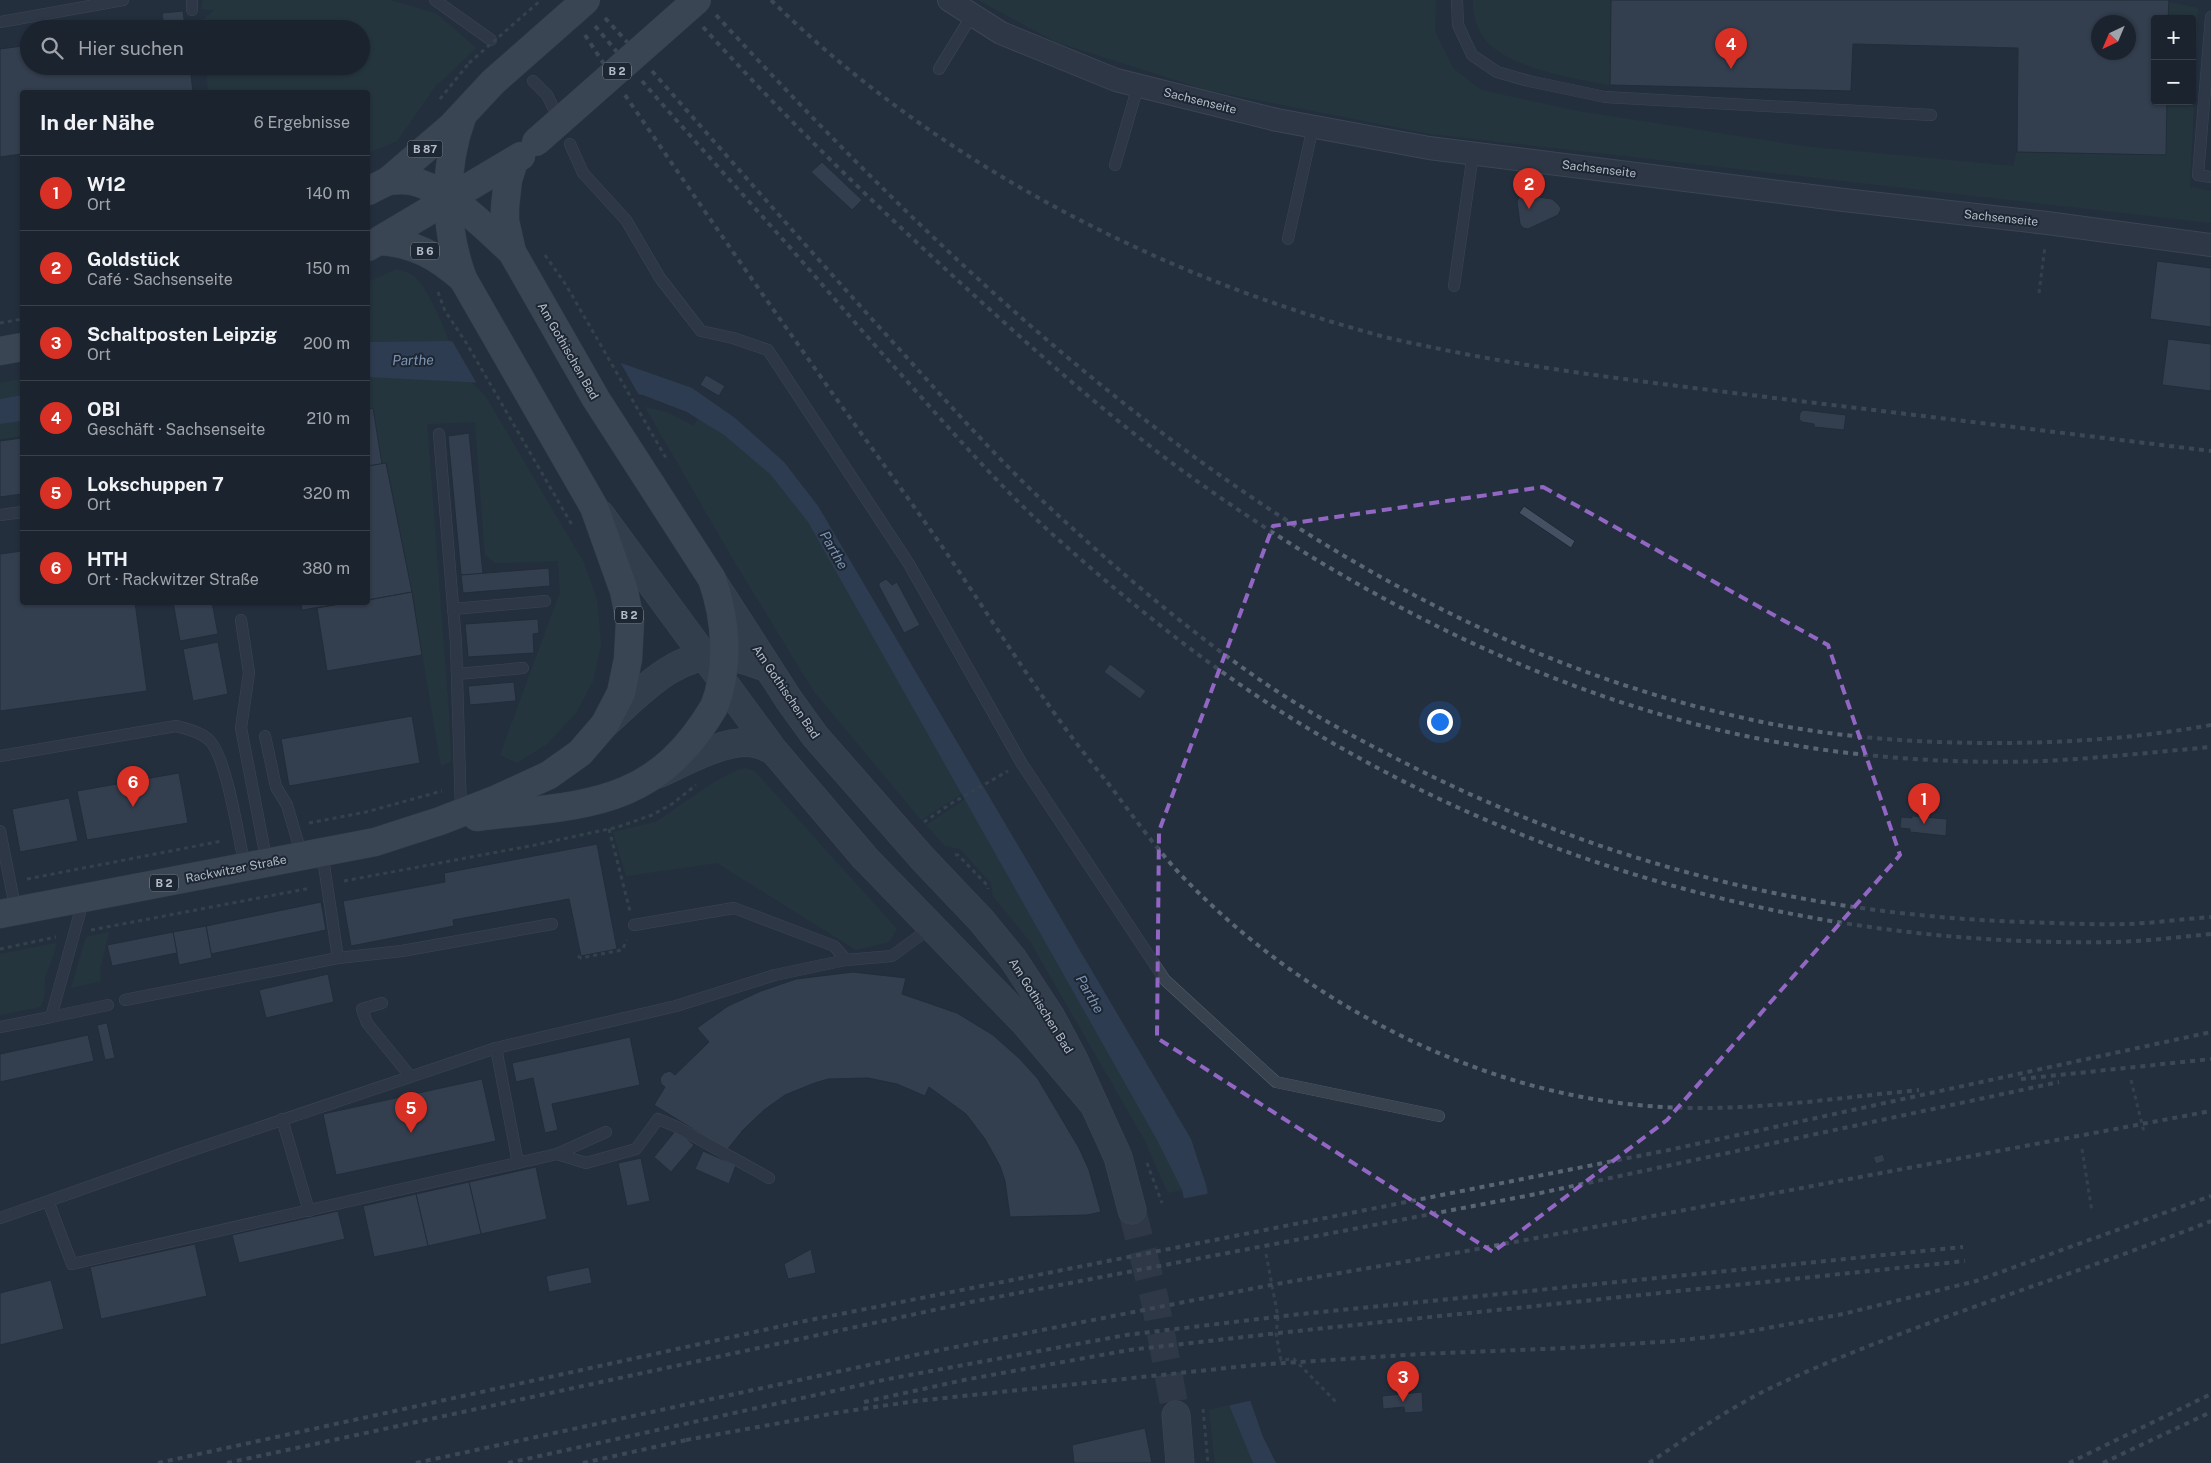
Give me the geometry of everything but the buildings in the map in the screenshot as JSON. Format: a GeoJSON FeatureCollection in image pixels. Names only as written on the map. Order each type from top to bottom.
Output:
{"type":"FeatureCollection","features":[{"type":"Feature","properties":{"kind":"main road","name":"B 2"},"geometry":{"type":"LineString","coordinates":[[462,117],[493,82],[586,0]]}},
{"type":"Feature","properties":{"kind":"main road","name":"B 2"},"geometry":{"type":"LineString","coordinates":[[514,161],[697,0]]}},
{"type":"Feature","properties":{"kind":"main road","name":"B 87"},"geometry":{"type":"LineString","coordinates":[[378,186],[462,117]]}},
{"type":"Feature","properties":{"kind":"main road","name":"Am Gothischen Bad"},"geometry":{"type":"LineString","coordinates":[[462,117],[451,156],[448,199],[453,247],[463,279],[594,507],[716,664],[774,751],[865,858],[930,928],[1025,1023],[1095,1106]]}},
{"type":"Feature","properties":{"kind":"main road","name":"Am Gothischen Bad"},"geometry":{"type":"LineString","coordinates":[[514,161],[508,180],[505,206],[505,221],[512,252],[596,399],[768,668],[805,722],[841,766],[923,859],[981,920],[1013,959],[1051,1018],[1073,1058],[1118,1157],[1132,1210]]}},
{"type":"Feature","properties":{"kind":"main road"},"geometry":{"type":"LineString","coordinates":[[373,244],[514,161]]}},
{"type":"Feature","properties":{"kind":"main road"},"geometry":{"type":"LineString","coordinates":[[378,186],[406,180],[433,189],[448,199]]}},
{"type":"Feature","properties":{"kind":"main road","name":"Am Gothischen Bad"},"geometry":{"type":"LineString","coordinates":[[448,199],[471,215],[512,252]]}},
{"type":"Feature","properties":{"kind":"main road","name":"Am Gothischen Bad"},"geometry":{"type":"LineString","coordinates":[[373,244],[394,242],[420,249],[435,256],[463,279]]}},
{"type":"Feature","properties":{"kind":"main road"},"geometry":{"type":"LineString","coordinates":[[0,351],[20,347]]}},
{"type":"Feature","properties":{"kind":"main road","name":"Rackwitzer Straße"},"geometry":{"type":"LineString","coordinates":[[8,913],[375,842],[451,817],[522,788],[566,764],[580,753],[605,724],[621,693],[626,676],[630,630],[624,591],[594,507]]}},
{"type":"Feature","properties":{"kind":"main road","name":"Rackwitzer Straße"},"geometry":{"type":"LineString","coordinates":[[451,817],[582,804],[621,794],[655,775],[680,753],[708,716],[717,699],[716,664],[724,626],[722,610],[712,579]]}},
{"type":"Feature","properties":{"kind":"main road"},"geometry":{"type":"LineString","coordinates":[[605,724],[679,664],[688,659],[716,664],[768,668]]}},
{"type":"Feature","properties":{"kind":"main road"},"geometry":{"type":"LineString","coordinates":[[655,775],[707,752],[730,745],[750,742],[774,751]]}},
{"type":"Feature","properties":{"kind":"main road"},"geometry":{"type":"LineString","coordinates":[[1176,1415],[1180,1463]]}},
{"type":"Feature","properties":{"kind":"street","name":"Sachsenseite"},"geometry":{"type":"LineString","coordinates":[[949,0],[1001,33],[1116,80],[1277,120],[1313,127],[1473,154],[1834,199],[2047,223],[2211,245]]}},
{"type":"Feature","properties":{"kind":"lane"},"geometry":{"type":"LineString","coordinates":[[0,22],[123,0]]}},
{"type":"Feature","properties":{"kind":"lane"},"geometry":{"type":"LineString","coordinates":[[435,0],[491,40]]}},
{"type":"Feature","properties":{"kind":"lane"},"geometry":{"type":"LineString","coordinates":[[1457,0],[1458,25],[1472,55],[1498,72],[1530,81],[1605,97],[1931,115]]}},
{"type":"Feature","properties":{"kind":"lane"},"geometry":{"type":"LineString","coordinates":[[939,69],[972,15]]}},
{"type":"Feature","properties":{"kind":"lane"},"geometry":{"type":"LineString","coordinates":[[2211,17],[2198,175],[2211,177]]}},
{"type":"Feature","properties":{"kind":"lane"},"geometry":{"type":"LineString","coordinates":[[533,81],[547,95],[554,109]]}},
{"type":"Feature","properties":{"kind":"lane"},"geometry":{"type":"LineString","coordinates":[[1115,165],[1138,86]]}},
{"type":"Feature","properties":{"kind":"lane"},"geometry":{"type":"LineString","coordinates":[[1288,239],[1313,127]]}},
{"type":"Feature","properties":{"kind":"lane"},"geometry":{"type":"LineString","coordinates":[[570,144],[583,173],[626,220],[660,278],[701,331],[733,338],[768,350],[909,564],[1022,764],[1165,980],[1276,1082],[1439,1116]]}},
{"type":"Feature","properties":{"kind":"lane"},"geometry":{"type":"LineString","coordinates":[[1454,286],[1473,154]]}},
{"type":"Feature","properties":{"kind":"lane"},"geometry":{"type":"LineString","coordinates":[[439,434],[457,674],[451,817]]}},
{"type":"Feature","properties":{"kind":"lane"},"geometry":{"type":"LineString","coordinates":[[0,515],[20,512]]}},
{"type":"Feature","properties":{"kind":"lane"},"geometry":{"type":"LineString","coordinates":[[453,609],[545,601]]}},
{"type":"Feature","properties":{"kind":"lane"},"geometry":{"type":"LineString","coordinates":[[241,620],[249,673],[241,728],[256,865]]}},
{"type":"Feature","properties":{"kind":"lane"},"geometry":{"type":"LineString","coordinates":[[457,674],[523,668]]}},
{"type":"Feature","properties":{"kind":"lane"},"geometry":{"type":"LineString","coordinates":[[0,756],[176,726],[195,731],[211,742],[223,765],[256,865]]}},
{"type":"Feature","properties":{"kind":"lane"},"geometry":{"type":"LineString","coordinates":[[265,736],[276,788],[287,805],[328,885],[338,958]]}},
{"type":"Feature","properties":{"kind":"lane"},"geometry":{"type":"LineString","coordinates":[[0,831],[8,913]]}},
{"type":"Feature","properties":{"kind":"lane"},"geometry":{"type":"LineString","coordinates":[[51,1016],[84,898]]}},
{"type":"Feature","properties":{"kind":"lane"},"geometry":{"type":"LineString","coordinates":[[634,925],[734,908],[834,946],[846,960]]}},
{"type":"Feature","properties":{"kind":"lane"},"geometry":{"type":"LineString","coordinates":[[125,1000],[338,958],[402,952],[552,924]]}},
{"type":"Feature","properties":{"kind":"lane"},"geometry":{"type":"LineString","coordinates":[[0,1218],[282,1119],[496,1048],[676,1006],[775,975],[846,960],[892,956],[930,928]]}},
{"type":"Feature","properties":{"kind":"lane"},"geometry":{"type":"LineString","coordinates":[[382,1003],[362,1009],[366,1023],[410,1076]]}},
{"type":"Feature","properties":{"kind":"lane"},"geometry":{"type":"LineString","coordinates":[[0,1028],[108,1005]]}},
{"type":"Feature","properties":{"kind":"lane"},"geometry":{"type":"LineString","coordinates":[[496,1048],[518,1163]]}},
{"type":"Feature","properties":{"kind":"lane"},"geometry":{"type":"LineString","coordinates":[[282,1119],[309,1210]]}},
{"type":"Feature","properties":{"kind":"lane"},"geometry":{"type":"LineString","coordinates":[[557,1154],[586,1162],[636,1149],[658,1119],[677,1127],[769,1178]]}},
{"type":"Feature","properties":{"kind":"lane"},"geometry":{"type":"LineString","coordinates":[[48,1201],[72,1264],[557,1154],[606,1132]]}},
{"type":"Feature","properties":{"kind":"path"},"geometry":{"type":"LineString","coordinates":[[469,63],[541,0]]}},
{"type":"Feature","properties":{"kind":"path"},"geometry":{"type":"LineString","coordinates":[[2039,293],[2047,223]]}},
{"type":"Feature","properties":{"kind":"path"},"geometry":{"type":"LineString","coordinates":[[553,265],[634,403]]}},
{"type":"Feature","properties":{"kind":"path"},"geometry":{"type":"LineString","coordinates":[[445,311],[460,332],[577,533]]}},
{"type":"Feature","properties":{"kind":"path"},"geometry":{"type":"LineString","coordinates":[[0,323],[20,319]]}},
{"type":"Feature","properties":{"kind":"path"},"geometry":{"type":"LineString","coordinates":[[918,826],[952,803],[993,780]]}},
{"type":"Feature","properties":{"kind":"path"},"geometry":{"type":"LineString","coordinates":[[0,949],[609,829],[652,815],[672,804],[701,782]]}},
{"type":"Feature","properties":{"kind":"path"},"geometry":{"type":"LineString","coordinates":[[578,956],[581,958],[622,950],[634,925],[609,829]]}},
{"type":"Feature","properties":{"kind":"path"},"geometry":{"type":"LineString","coordinates":[[2131,1080],[2144,1132]]}},
{"type":"Feature","properties":{"kind":"path"},"geometry":{"type":"LineString","coordinates":[[2082,1149],[2092,1212]]}},
{"type":"Feature","properties":{"kind":"path"},"geometry":{"type":"LineString","coordinates":[[1266,1254],[1278,1317],[1276,1334],[1281,1360],[1294,1359],[1337,1403]]}},
{"type":"Feature","properties":{"kind":"path"},"geometry":{"type":"LineString","coordinates":[[1203,1408],[1208,1463]]}},
{"type":"Feature","properties":{"kind":"highlighted area"},"geometry":{"type":"Polygon","coordinates":[[[1543,487],[1828,645],[1900,855],[1667,1120],[1493,1252],[1157,1038],[1159,831],[1273,526],[1543,487]]]}},
{"type":"Feature","properties":{"kind":"green space"},"geometry":{"type":"Polygon","coordinates":[[[203,0],[390,0],[437,14],[476,48],[434,88],[397,141],[370,152],[370,90],[208,90],[207,75],[370,75],[370,20],[202,20],[215,10],[201,9],[203,0]]]}},
{"type":"Feature","properties":{"kind":"green space"},"geometry":{"type":"Polygon","coordinates":[[[978,0],[1436,0],[1435,32],[1453,68],[1481,90],[1577,111],[1802,146],[2013,166],[2017,152],[2165,155],[2167,105],[2194,105],[2190,187],[2211,191],[2211,223],[1431,134],[1207,90],[1056,42],[978,0]]]}},
{"type":"Feature","properties":{"kind":"green space"},"geometry":{"type":"Polygon","coordinates":[[[1473,0],[1611,0],[1610,85],[1543,71],[1509,58],[1495,49],[1482,35],[1476,21],[1473,0]]]}},
{"type":"Feature","properties":{"kind":"green space"},"geometry":{"type":"Polygon","coordinates":[[[2169,2],[2198,8],[2196,53],[2196,15],[2168,15],[2169,2]]]}},
{"type":"Feature","properties":{"kind":"green space"},"geometry":{"type":"Polygon","coordinates":[[[397,269],[412,275],[423,287],[443,325],[449,341],[370,342],[370,281],[397,269]]]}},
{"type":"Feature","properties":{"kind":"green space"},"geometry":{"type":"Polygon","coordinates":[[[370,377],[470,381],[486,397],[584,563],[597,600],[601,645],[593,681],[576,713],[547,744],[517,763],[500,755],[560,592],[558,561],[495,563],[485,555],[475,422],[427,424],[450,728],[451,761],[441,766],[412,592],[387,463],[382,464],[373,408],[370,409],[370,377]]]}},
{"type":"Feature","properties":{"kind":"green space"},"geometry":{"type":"Polygon","coordinates":[[[20,379],[20,395],[0,399],[0,383],[20,379]]]}},
{"type":"Feature","properties":{"kind":"green space"},"geometry":{"type":"Polygon","coordinates":[[[645,407],[666,412],[694,426],[698,418],[724,435],[770,474],[808,522],[962,794],[921,820],[813,690],[737,566],[645,407]]]}},
{"type":"Feature","properties":{"kind":"green space"},"geometry":{"type":"Polygon","coordinates":[[[20,421],[20,436],[0,439],[0,424],[20,421]]]}},
{"type":"Feature","properties":{"kind":"green space"},"geometry":{"type":"Polygon","coordinates":[[[745,768],[754,771],[759,776],[897,929],[889,942],[856,950],[717,863],[626,876],[613,832],[656,822],[714,782],[745,768]]]}},
{"type":"Feature","properties":{"kind":"green space"},"geometry":{"type":"Polygon","coordinates":[[[965,799],[1157,1140],[1182,1190],[1168,1193],[1144,1139],[1031,943],[993,896],[991,883],[960,849],[945,846],[926,825],[965,799]]]}},
{"type":"Feature","properties":{"kind":"green space"},"geometry":{"type":"Polygon","coordinates":[[[109,932],[100,969],[101,981],[71,988],[86,937],[109,932]]]}},
{"type":"Feature","properties":{"kind":"green space"},"geometry":{"type":"Polygon","coordinates":[[[56,943],[45,979],[44,997],[40,1007],[0,1015],[0,954],[56,943]]]}},
{"type":"Feature","properties":{"kind":"green space"},"geometry":{"type":"Polygon","coordinates":[[[1229,1405],[1253,1463],[1215,1463],[1209,1410],[1229,1405]]]}},
{"type":"Feature","properties":{"kind":"water","name":"Parthe"},"geometry":{"type":"Polygon","coordinates":[[[449,341],[603,359],[621,363],[692,388],[735,418],[784,462],[818,506],[1191,1139],[1206,1185],[1250,1400],[1263,1437],[1276,1463],[1253,1463],[1229,1405],[1182,1190],[1157,1140],[808,522],[770,474],[724,435],[687,412],[643,395],[605,389],[370,377],[370,342],[449,341]]]}},
{"type":"Feature","properties":{"kind":"water"},"geometry":{"type":"Polygon","coordinates":[[[20,395],[20,421],[0,424],[0,399],[20,395]]]}},
{"type":"Feature","properties":{"kind":"pier"},"geometry":{"type":"Polygon","coordinates":[[[451,339],[619,360],[640,397],[605,392],[477,384],[451,339]]]}},
{"type":"Feature","properties":{"kind":"pier"},"geometry":{"type":"Polygon","coordinates":[[[1211,1193],[1253,1400],[1227,1406],[1181,1199],[1211,1193]]]}},
{"type":"Feature","properties":{"kind":"tunnel"},"geometry":{"type":"LineString","coordinates":[[1132,1210],[1155,1301],[1176,1415]]}},
{"type":"Feature","properties":{"kind":"railway"},"geometry":{"type":"LineString","coordinates":[[771,0],[834,57],[902,111],[973,159],[1048,203],[1125,243],[1205,277],[1285,307],[1392,339],[1549,368],[1742,394],[2211,451]]}},
{"type":"Feature","properties":{"kind":"railway"},"geometry":{"type":"LineString","coordinates":[[716,15],[822,127],[934,238],[1052,344],[1176,443],[1306,532],[1442,609],[1585,671],[1735,716],[1799,729],[1896,740],[2021,743],[2076,741],[2130,736],[2211,725]]}},
{"type":"Feature","properties":{"kind":"railway"},"geometry":{"type":"LineString","coordinates":[[605,18],[628,43]]}},
{"type":"Feature","properties":{"kind":"railway"},"geometry":{"type":"LineString","coordinates":[[595,26],[617,52]]}},
{"type":"Feature","properties":{"kind":"railway"},"geometry":{"type":"LineString","coordinates":[[703,27],[798,127],[897,224],[1053,366],[1145,442],[1208,489],[1275,534],[1345,577],[1416,616],[1489,651],[1564,682],[1641,709],[1719,730],[1829,750],[1922,760],[2014,762],[2211,747]]}},
{"type":"Feature","properties":{"kind":"railway"},"geometry":{"type":"LineString","coordinates":[[585,35],[604,64]]}},
{"type":"Feature","properties":{"kind":"railway"},"geometry":{"type":"LineString","coordinates":[[652,71],[807,247],[942,396],[1004,463],[1047,505],[1141,589],[1215,648],[1266,684],[1342,730],[1421,771],[1493,804],[1566,834],[1640,859],[1715,880],[1790,896],[1867,909],[1945,917],[2088,924],[2148,923],[2211,917]]}},
{"type":"Feature","properties":{"kind":"railway"},"geometry":{"type":"LineString","coordinates":[[642,81],[956,436],[996,480],[1038,521],[1132,603],[1208,662],[1260,698],[1357,757],[1458,807],[1562,850],[1670,885],[1780,911],[1891,930],[2004,940],[2117,942],[2211,934]]}},
{"type":"Feature","properties":{"kind":"railway"},"geometry":{"type":"LineString","coordinates":[[625,95],[757,287],[941,545],[1029,677],[1073,739],[1154,844],[1180,874],[1229,921],[1282,964],[1340,1002],[1400,1036],[1464,1063],[1529,1085],[1596,1099],[1663,1107],[1727,1108],[1919,1090]]}},
{"type":"Feature","properties":{"kind":"railway"},"geometry":{"type":"LineString","coordinates":[[158,1463],[800,1322],[1669,1150],[2211,1032]]}},
{"type":"Feature","properties":{"kind":"railway"},"geometry":{"type":"LineString","coordinates":[[2021,1079],[2211,1059]]}},
{"type":"Feature","properties":{"kind":"railway"},"geometry":{"type":"LineString","coordinates":[[227,1463],[971,1302],[1531,1195],[2059,1082]]}},
{"type":"Feature","properties":{"kind":"railway"},"geometry":{"type":"LineString","coordinates":[[416,1463],[915,1355],[1271,1285],[1472,1250],[2211,1111]]}},
{"type":"Feature","properties":{"kind":"railway"},"geometry":{"type":"LineString","coordinates":[[686,1440],[841,1412],[916,1401],[1255,1365],[1420,1354],[1568,1348],[1674,1341],[1735,1334],[1843,1314],[1976,1281],[2211,1196]]}},
{"type":"Feature","properties":{"kind":"railway"},"geometry":{"type":"LineString","coordinates":[[1649,1463],[1745,1401],[1832,1361],[1940,1319],[2103,1262],[2211,1221]]}},
{"type":"Feature","properties":{"kind":"railway"},"geometry":{"type":"LineString","coordinates":[[508,1463],[888,1379],[1126,1335],[1292,1315],[1963,1247]]}},
{"type":"Feature","properties":{"kind":"railway"},"geometry":{"type":"LineString","coordinates":[[864,1402],[964,1380],[1129,1350],[1965,1261]]}},
{"type":"Feature","properties":{"kind":"railway"},"geometry":{"type":"LineString","coordinates":[[2069,1463],[2211,1394]]}},
{"type":"Feature","properties":{"kind":"railway"},"geometry":{"type":"LineString","coordinates":[[2103,1463],[2211,1412]]}},
{"type":"Feature","properties":{"kind":"railway"},"geometry":{"type":"LineString","coordinates":[[583,1463],[691,1439]]}},
{"type":"Feature","properties":{"kind":"place","name":"OBI"},"geometry":{"type":"Point","coordinates":[1731,69]}},
{"type":"Feature","properties":{"kind":"place","name":"Goldstück"},"geometry":{"type":"Point","coordinates":[1529,209]}},
{"type":"Feature","properties":{"kind":"place","name":"HTH"},"geometry":{"type":"Point","coordinates":[133,807]}},
{"type":"Feature","properties":{"kind":"place","name":"W12"},"geometry":{"type":"Point","coordinates":[1924,824]}},
{"type":"Feature","properties":{"kind":"place","name":"Lokschuppen 7"},"geometry":{"type":"Point","coordinates":[411,1133]}},
{"type":"Feature","properties":{"kind":"place","name":"Schaltposten Leipzig"},"geometry":{"type":"Point","coordinates":[1403,1402]}}]}
